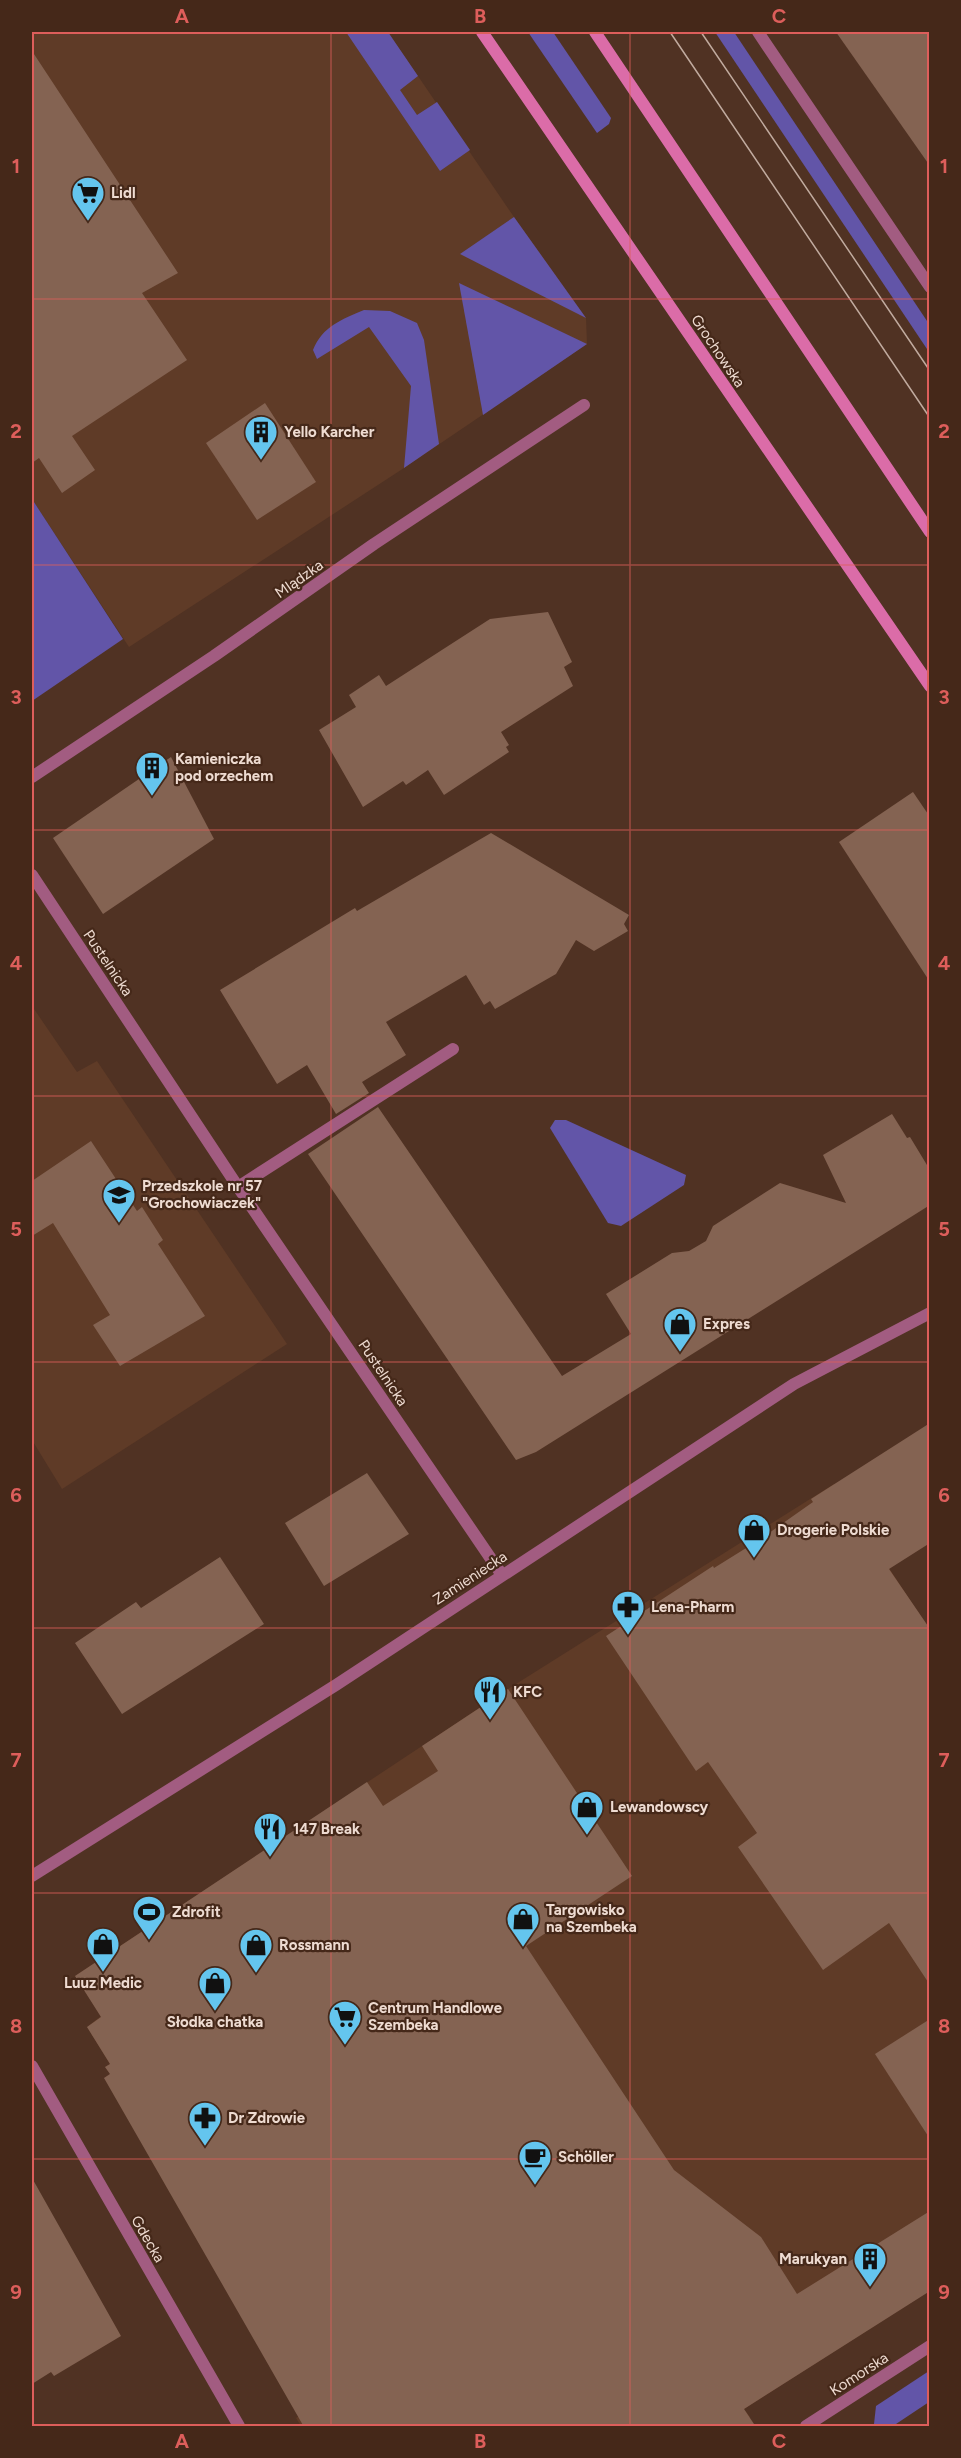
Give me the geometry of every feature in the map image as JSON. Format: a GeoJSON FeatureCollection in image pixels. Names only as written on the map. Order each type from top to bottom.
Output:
{"type":"FeatureCollection","features":[{"type":"Feature","properties":{"kind":"main road","name":"Grochowska"},"geometry":{"type":"LineString","coordinates":[[482,32],[930,686]]}},
{"type":"Feature","properties":{"kind":"main road"},"geometry":{"type":"LineString","coordinates":[[595,32],[930,532]]}},
{"type":"Feature","properties":{"kind":"street"},"geometry":{"type":"LineString","coordinates":[[758,32],[930,287]]}},
{"type":"Feature","properties":{"kind":"street","name":"Mlądzka"},"geometry":{"type":"LineString","coordinates":[[32,777],[214,656],[374,544],[584,405]]}},
{"type":"Feature","properties":{"kind":"street","name":"Pustelnicka"},"geometry":{"type":"LineString","coordinates":[[32,875],[238,1187],[502,1575]]}},
{"type":"Feature","properties":{"kind":"street"},"geometry":{"type":"LineString","coordinates":[[238,1187],[453,1049]]}},
{"type":"Feature","properties":{"kind":"street","name":"Zamieniecka"},"geometry":{"type":"LineString","coordinates":[[32,1876],[336,1685],[794,1384],[930,1314]]}},
{"type":"Feature","properties":{"kind":"street","name":"Gdecka"},"geometry":{"type":"LineString","coordinates":[[32,2066],[239,2427]]}},
{"type":"Feature","properties":{"kind":"street","name":"Komorska"},"geometry":{"type":"LineString","coordinates":[[806,2427],[930,2346]]}},
{"type":"Feature","properties":{"kind":"shaded area"},"geometry":{"type":"Polygon","coordinates":[[[32,32],[388,32],[586,318],[587,344],[404,468],[129,647],[32,499],[32,32]]]}},
{"type":"Feature","properties":{"kind":"shaded area"},"geometry":{"type":"Polygon","coordinates":[[[346,32],[388,32],[418,76],[400,90],[417,115],[437,102],[470,150],[440,171],[346,32]]]}},
{"type":"Feature","properties":{"kind":"shaded area"},"geometry":{"type":"Polygon","coordinates":[[[528,32],[553,32],[611,118],[609,124],[597,133],[528,32]]]}},
{"type":"Feature","properties":{"kind":"shaded area"},"geometry":{"type":"Polygon","coordinates":[[[715,32],[734,32],[929,324],[929,352],[715,32]]]}},
{"type":"Feature","properties":{"kind":"shaded area"},"geometry":{"type":"Polygon","coordinates":[[[514,217],[586,318],[460,254],[514,217]]]}},
{"type":"Feature","properties":{"kind":"shaded area"},"geometry":{"type":"Polygon","coordinates":[[[459,283],[587,344],[483,415],[459,283]]]}},
{"type":"Feature","properties":{"kind":"shaded area"},"geometry":{"type":"Polygon","coordinates":[[[364,310],[390,311],[417,323],[424,340],[439,444],[404,468],[411,386],[369,327],[317,359],[313,350],[327,329],[364,310]]]}},
{"type":"Feature","properties":{"kind":"shaded area"},"geometry":{"type":"Polygon","coordinates":[[[32,499],[123,639],[32,701],[32,499]]]}},
{"type":"Feature","properties":{"kind":"shaded area","name":"Przedszkole nr 57 \"Grochowiaczek\""},"geometry":{"type":"Polygon","coordinates":[[[32,1006],[77,1072],[97,1061],[287,1344],[62,1489],[32,1440],[32,1006]]]}},
{"type":"Feature","properties":{"kind":"shaded area"},"geometry":{"type":"Polygon","coordinates":[[[555,1120],[566,1120],[686,1175],[684,1185],[621,1226],[608,1223],[550,1128],[555,1120]]]}},
{"type":"Feature","properties":{"kind":"shaded area","name":"Targowisko na Szembeka"},"geometry":{"type":"Polygon","coordinates":[[[834,1484],[929,1629],[929,2291],[744,2409],[750,2417],[736,2426],[301,2426],[296,2418],[344,2386],[104,2078],[110,2074],[105,2067],[110,2064],[87,2027],[101,2016],[75,1976],[508,1689],[834,1484]]]}},
{"type":"Feature","properties":{"kind":"shaded area"},"geometry":{"type":"Polygon","coordinates":[[[929,2371],[929,2402],[893,2426],[874,2424],[876,2406],[929,2371]]]}},
{"type":"Feature","properties":{"kind":"building"},"geometry":{"type":"Polygon","coordinates":[[[836,32],[930,32],[930,166],[836,32]]]}},
{"type":"Feature","properties":{"kind":"building","name":"Lidl"},"geometry":{"type":"Polygon","coordinates":[[[32,51],[178,273],[142,293],[187,360],[72,436],[95,470],[62,493],[39,458],[32,463],[32,51]]]}},
{"type":"Feature","properties":{"kind":"building","name":"Yello Karcher"},"geometry":{"type":"Polygon","coordinates":[[[265,403],[316,482],[257,520],[206,443],[265,403]]]}},
{"type":"Feature","properties":{"kind":"building"},"geometry":{"type":"Polygon","coordinates":[[[548,612],[572,662],[564,667],[573,686],[501,732],[509,745],[506,747],[509,752],[444,795],[428,770],[406,785],[403,781],[363,807],[319,730],[356,707],[349,695],[379,675],[386,686],[490,619],[548,612]]]}},
{"type":"Feature","properties":{"kind":"building","name":"Kamieniczka pod orzechem"},"geometry":{"type":"Polygon","coordinates":[[[171,757],[214,839],[103,914],[53,838],[171,757]]]}},
{"type":"Feature","properties":{"kind":"building"},"geometry":{"type":"Polygon","coordinates":[[[913,792],[930,817],[930,982],[839,842],[913,792]]]}},
{"type":"Feature","properties":{"kind":"building"},"geometry":{"type":"Polygon","coordinates":[[[491,833],[629,915],[624,924],[628,931],[594,951],[576,940],[556,974],[495,1009],[490,1001],[484,1005],[466,975],[386,1022],[406,1055],[362,1082],[369,1093],[336,1114],[307,1065],[277,1084],[220,990],[355,908],[357,911],[491,833]]]}},
{"type":"Feature","properties":{"kind":"building"},"geometry":{"type":"Polygon","coordinates":[[[378,1107],[562,1376],[631,1334],[606,1294],[672,1253],[689,1251],[706,1241],[713,1226],[780,1183],[846,1203],[823,1155],[892,1114],[907,1138],[910,1137],[930,1170],[930,1205],[536,1452],[516,1460],[308,1154],[378,1107]]]}},
{"type":"Feature","properties":{"kind":"building"},"geometry":{"type":"Polygon","coordinates":[[[91,1141],[137,1211],[142,1207],[163,1240],[158,1244],[205,1316],[120,1366],[93,1325],[110,1315],[53,1223],[32,1236],[32,1181],[91,1141]]]}},
{"type":"Feature","properties":{"kind":"building"},"geometry":{"type":"Polygon","coordinates":[[[930,1423],[930,1543],[889,1569],[930,1629],[930,1985],[889,1923],[823,1970],[738,1847],[757,1833],[708,1762],[696,1771],[606,1636],[713,1566],[714,1568],[759,1540],[813,1502],[811,1499],[930,1423]]]}},
{"type":"Feature","properties":{"kind":"building"},"geometry":{"type":"Polygon","coordinates":[[[367,1473],[409,1534],[324,1586],[285,1523],[367,1473]]]}},
{"type":"Feature","properties":{"kind":"building"},"geometry":{"type":"Polygon","coordinates":[[[220,1557],[264,1624],[122,1714],[75,1643],[136,1602],[141,1608],[220,1557]]]}},
{"type":"Feature","properties":{"kind":"building","name":"Centrum Handlowe Szembeka"},"geometry":{"type":"Polygon","coordinates":[[[508,1689],[632,1876],[526,1946],[674,2170],[761,2237],[797,2294],[930,2211],[930,2291],[744,2409],[756,2427],[304,2427],[104,2078],[110,2074],[105,2067],[110,2064],[87,2027],[101,2017],[75,1976],[367,1782],[383,1806],[438,1771],[422,1746],[508,1689]]]}},
{"type":"Feature","properties":{"kind":"building"},"geometry":{"type":"Polygon","coordinates":[[[930,2019],[930,2139],[875,2054],[930,2019]]]}},
{"type":"Feature","properties":{"kind":"building"},"geometry":{"type":"Polygon","coordinates":[[[32,2178],[121,2336],[54,2376],[51,2372],[32,2384],[32,2178]]]}},
{"type":"Feature","properties":{"kind":"tram line"},"geometry":{"type":"LineString","coordinates":[[670,32],[930,418]]}},
{"type":"Feature","properties":{"kind":"tram line"},"geometry":{"type":"LineString","coordinates":[[701,32],[930,371]]}},
{"type":"Feature","properties":{"kind":"place","name":"Lidl"},"geometry":{"type":"Point","coordinates":[88,222]}},
{"type":"Feature","properties":{"kind":"place","name":"Yello Karcher"},"geometry":{"type":"Point","coordinates":[261,461]}},
{"type":"Feature","properties":{"kind":"place","name":"Kamieniczka pod orzechem"},"geometry":{"type":"Point","coordinates":[152,797]}},
{"type":"Feature","properties":{"kind":"place","name":"Przedszkole nr 57 \"Grochowiaczek\""},"geometry":{"type":"Point","coordinates":[119,1224]}},
{"type":"Feature","properties":{"kind":"place","name":"Expres"},"geometry":{"type":"Point","coordinates":[680,1353]}},
{"type":"Feature","properties":{"kind":"place","name":"Drogerie Polskie"},"geometry":{"type":"Point","coordinates":[754,1559]}},
{"type":"Feature","properties":{"kind":"place","name":"Lena-Pharm"},"geometry":{"type":"Point","coordinates":[628,1636]}},
{"type":"Feature","properties":{"kind":"place","name":"KFC"},"geometry":{"type":"Point","coordinates":[490,1721]}},
{"type":"Feature","properties":{"kind":"place","name":"Lewandowscy"},"geometry":{"type":"Point","coordinates":[587,1836]}},
{"type":"Feature","properties":{"kind":"place","name":"147 Break"},"geometry":{"type":"Point","coordinates":[270,1858]}},
{"type":"Feature","properties":{"kind":"place","name":"Zdrofit"},"geometry":{"type":"Point","coordinates":[149,1941]}},
{"type":"Feature","properties":{"kind":"place","name":"Targowisko na Szembeka"},"geometry":{"type":"Point","coordinates":[523,1948]}},
{"type":"Feature","properties":{"kind":"place","name":"Luuz Medic"},"geometry":{"type":"Point","coordinates":[103,1973]}},
{"type":"Feature","properties":{"kind":"place","name":"Rossmann"},"geometry":{"type":"Point","coordinates":[256,1974]}},
{"type":"Feature","properties":{"kind":"place","name":"Słodka chatka"},"geometry":{"type":"Point","coordinates":[215,2012]}},
{"type":"Feature","properties":{"kind":"place","name":"Centrum Handlowe Szembeka"},"geometry":{"type":"Point","coordinates":[345,2046]}},
{"type":"Feature","properties":{"kind":"place","name":"Dr Zdrowie"},"geometry":{"type":"Point","coordinates":[205,2147]}},
{"type":"Feature","properties":{"kind":"place","name":"Schöller"},"geometry":{"type":"Point","coordinates":[535,2186]}},
{"type":"Feature","properties":{"kind":"place","name":"Marukyan"},"geometry":{"type":"Point","coordinates":[870,2288]}}]}
